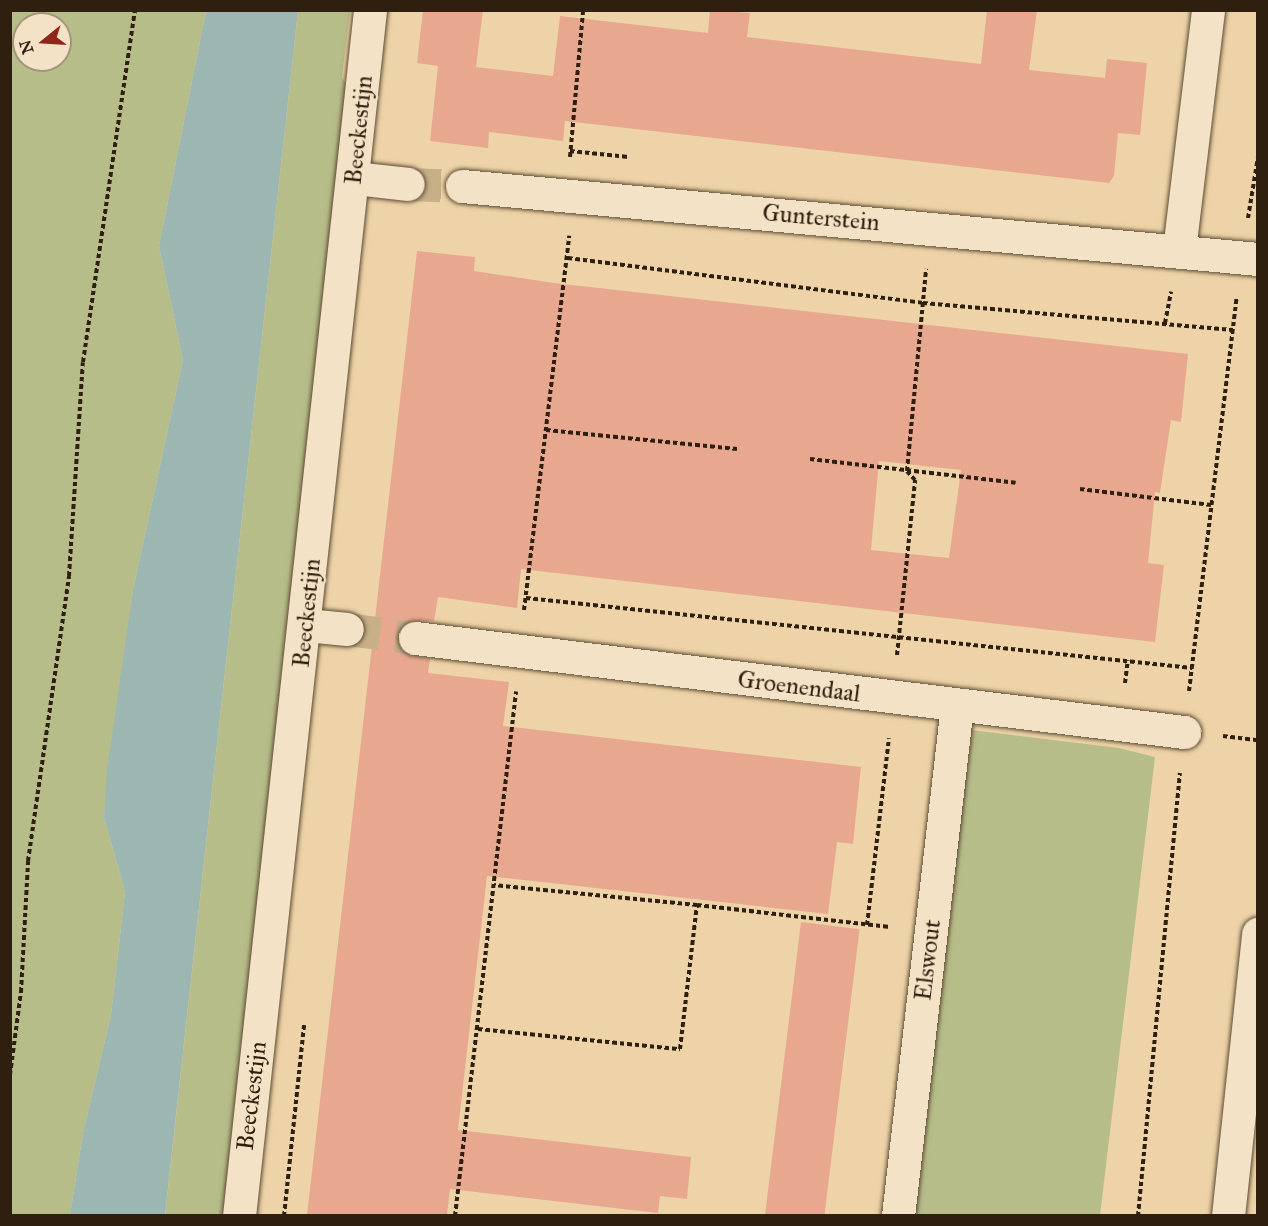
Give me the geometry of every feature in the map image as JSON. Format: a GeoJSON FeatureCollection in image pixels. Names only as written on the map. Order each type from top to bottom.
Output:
{"type":"FeatureCollection","features":[{"type":"Feature","properties":{"kind":"street","name":"Beeckestijn"},"geometry":{"type":"LineString","coordinates":[[239,1215],[306,624],[370,10]]}},
{"type":"Feature","properties":{"kind":"street"},"geometry":{"type":"LineString","coordinates":[[1179,250],[1208,10]]}},
{"type":"Feature","properties":{"kind":"street"},"geometry":{"type":"LineString","coordinates":[[354,178],[408,184]]}},
{"type":"Feature","properties":{"kind":"street","name":"Gunterstein"},"geometry":{"type":"LineString","coordinates":[[462,186],[1250,258]]}},
{"type":"Feature","properties":{"kind":"street"},"geometry":{"type":"LineString","coordinates":[[306,624],[347,629]]}},
{"type":"Feature","properties":{"kind":"street","name":"Groenendaal"},"geometry":{"type":"LineString","coordinates":[[415,638],[893,699],[1184,732]]}},
{"type":"Feature","properties":{"kind":"street","name":"Elswout"},"geometry":{"type":"LineString","coordinates":[[898,1215],[957,705]]}},
{"type":"Feature","properties":{"kind":"street"},"geometry":{"type":"LineString","coordinates":[[1228,1215],[1257,934]]}},
{"type":"Feature","properties":{"kind":"path"},"geometry":{"type":"LineString","coordinates":[[10,1075],[21,992],[28,861],[69,576],[83,362],[135,10]]}},
{"type":"Feature","properties":{"kind":"path"},"geometry":{"type":"LineString","coordinates":[[1250,258],[1257,157]]}},
{"type":"Feature","properties":{"kind":"path"},"geometry":{"type":"LineString","coordinates":[[867,925],[915,480],[907,471],[930,228]]}},
{"type":"Feature","properties":{"kind":"path"},"geometry":{"type":"LineString","coordinates":[[568,258],[923,303],[1233,330]]}},
{"type":"Feature","properties":{"kind":"path"},"geometry":{"type":"LineString","coordinates":[[546,430],[737,449]]}},
{"type":"Feature","properties":{"kind":"path"},"geometry":{"type":"LineString","coordinates":[[810,459],[1016,483]]}},
{"type":"Feature","properties":{"kind":"path"},"geometry":{"type":"LineString","coordinates":[[1080,489],[1211,505]]}},
{"type":"Feature","properties":{"kind":"path"},"geometry":{"type":"LineString","coordinates":[[526,598],[898,639],[1192,668]]}},
{"type":"Feature","properties":{"kind":"path"},"geometry":{"type":"LineString","coordinates":[[494,885],[697,905],[931,932]]}},
{"type":"Feature","properties":{"kind":"path"},"geometry":{"type":"LineString","coordinates":[[478,1029],[680,1049],[697,905]]}},
{"type":"Feature","properties":{"kind":"green space"},"geometry":{"type":"Polygon","coordinates":[[[10,11],[206,11],[159,246],[183,360],[133,590],[104,817],[125,892],[111,1015],[83,1133],[70,1215],[11,1215],[10,11]]]}},
{"type":"Feature","properties":{"kind":"green space"},"geometry":{"type":"Polygon","coordinates":[[[298,11],[350,11],[342,77],[359,109],[227,1215],[165,1216],[298,11]]]}},
{"type":"Feature","properties":{"kind":"green space"},"geometry":{"type":"Polygon","coordinates":[[[971,730],[1119,748],[1155,757],[1100,1215],[913,1216],[971,730]]]}},
{"type":"Feature","properties":{"kind":"water"},"geometry":{"type":"Polygon","coordinates":[[[206,11],[298,11],[165,1215],[70,1215],[83,1133],[111,1015],[125,892],[104,817],[107,770],[133,590],[183,360],[159,246],[206,11]]]}},
{"type":"Feature","properties":{"kind":"building"},"geometry":{"type":"Polygon","coordinates":[[[423,10],[483,10],[476,67],[553,76],[560,16],[708,33],[710,10],[750,13],[747,37],[981,64],[987,10],[1037,10],[1029,70],[1105,78],[1107,59],[1147,63],[1140,135],[1118,133],[1114,176],[1109,183],[565,121],[563,141],[489,132],[488,148],[430,141],[438,66],[417,63],[423,10]]]}},
{"type":"Feature","properties":{"kind":"building"},"geometry":{"type":"Polygon","coordinates":[[[417,251],[475,257],[474,271],[554,283],[1188,354],[1181,422],[1171,420],[1160,493],[1155,492],[1148,563],[1164,565],[1155,642],[521,569],[517,608],[438,597],[434,621],[408,621],[400,627],[398,646],[404,653],[430,659],[428,673],[509,682],[503,726],[861,767],[853,844],[837,842],[828,914],[487,876],[458,1130],[691,1157],[687,1199],[660,1196],[658,1213],[450,1189],[447,1215],[307,1215],[417,251]],[[879,461],[871,550],[949,558],[961,470],[879,461]]]}},
{"type":"Feature","properties":{"kind":"building"},"geometry":{"type":"Polygon","coordinates":[[[801,922],[860,929],[824,1216],[765,1215],[801,922]]]}},
{"type":"Feature","properties":{"kind":"tunnel"},"geometry":{"type":"LineString","coordinates":[[408,184],[462,186]]}},
{"type":"Feature","properties":{"kind":"tunnel"},"geometry":{"type":"LineString","coordinates":[[347,629],[415,638]]}}]}
